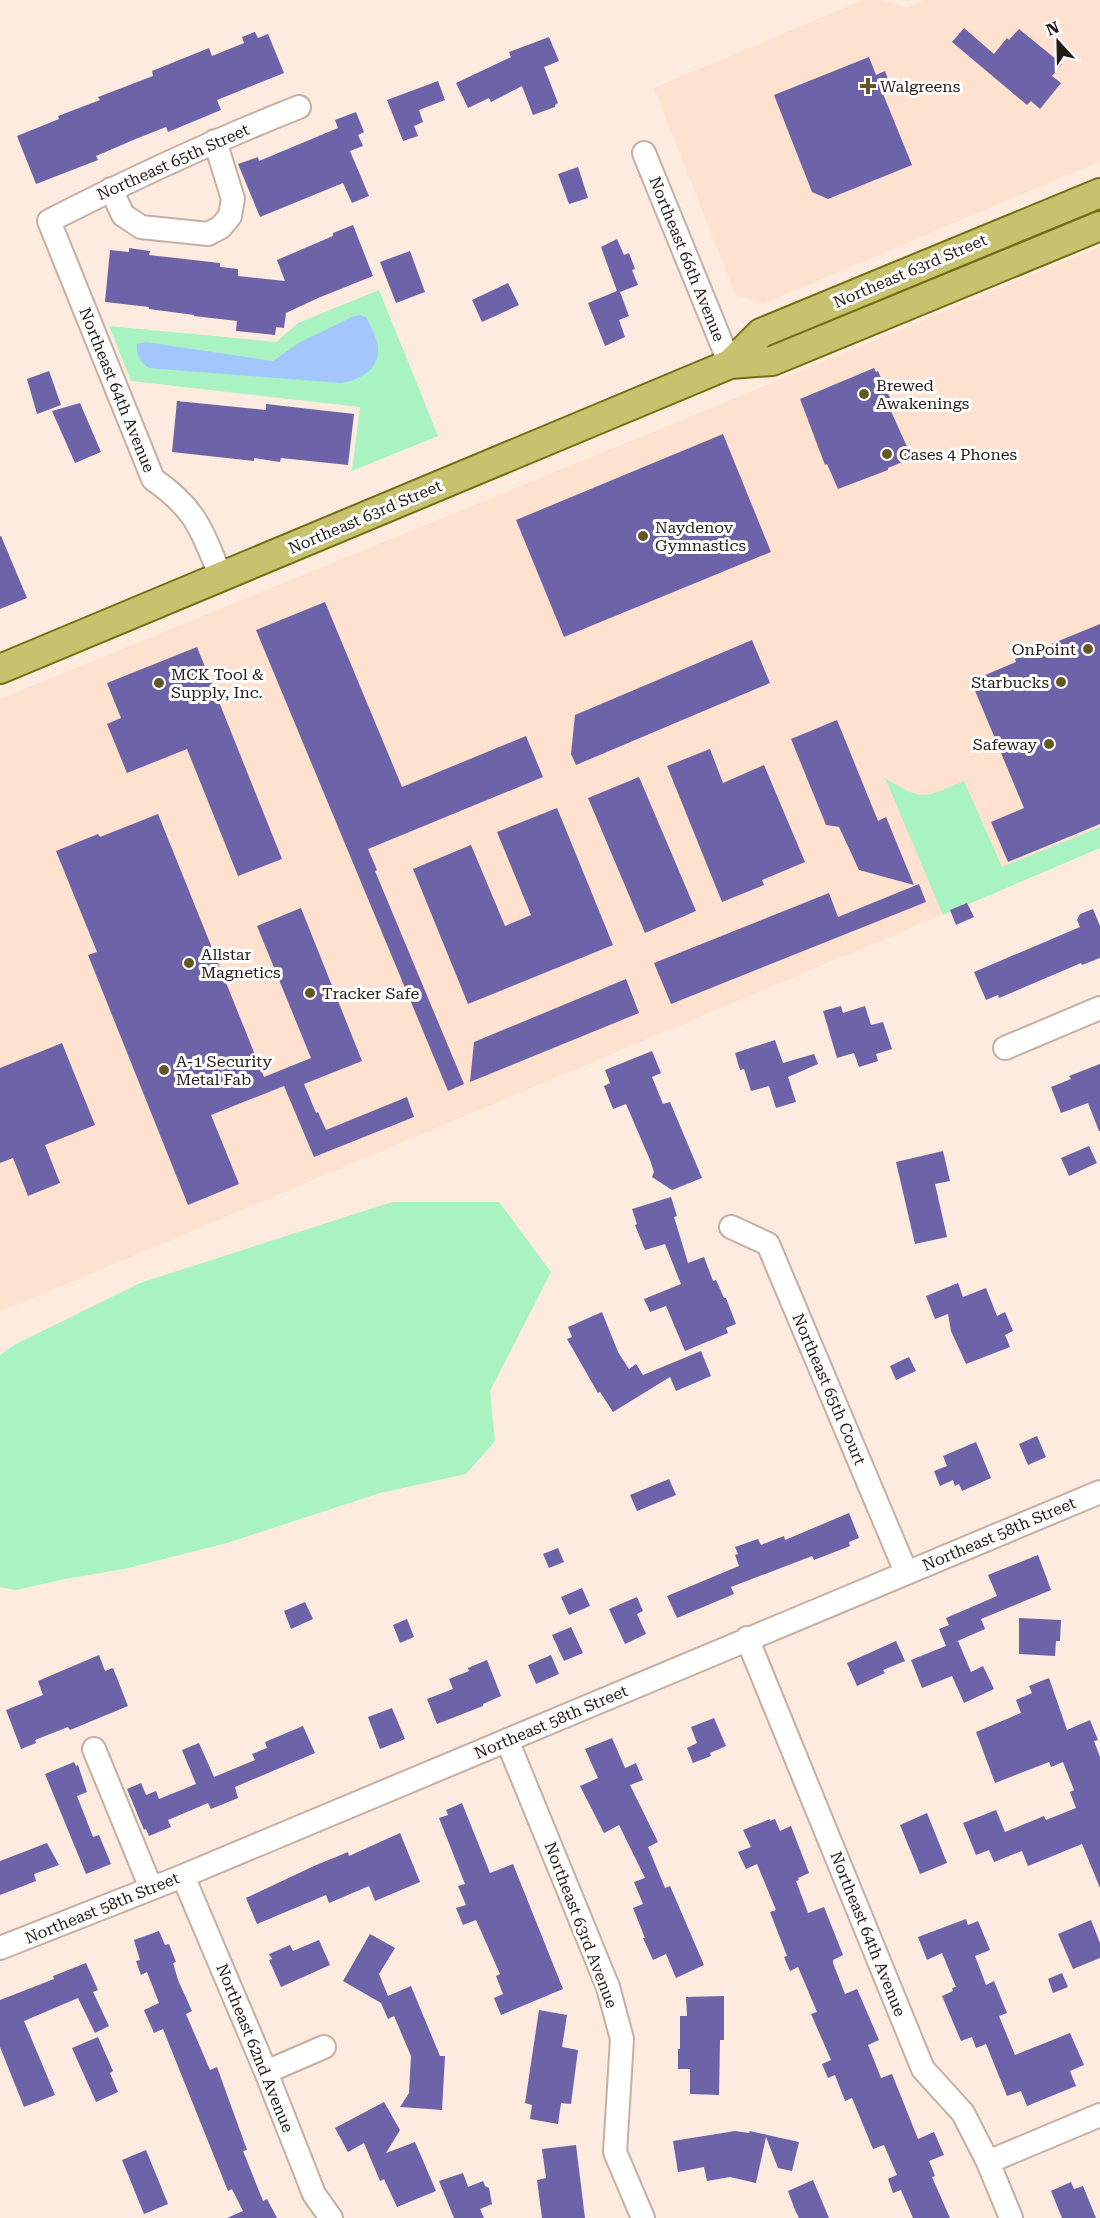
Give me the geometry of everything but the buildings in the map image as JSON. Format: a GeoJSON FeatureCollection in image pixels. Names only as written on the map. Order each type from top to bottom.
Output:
{"type":"FeatureCollection","features":[{"type":"Feature","properties":{"kind":"main road","name":"Northeast 63rd Street"},"geometry":{"type":"LineString","coordinates":[[730,364],[761,333],[1100,193]]}},
{"type":"Feature","properties":{"kind":"main road","name":"Northeast 63rd Street"},"geometry":{"type":"LineString","coordinates":[[0,669],[730,364],[772,361],[1100,226]]}},
{"type":"Feature","properties":{"kind":"street","name":"Northeast 65th Street"},"geometry":{"type":"LineString","coordinates":[[50,221],[111,189],[215,141],[298,107]]}},
{"type":"Feature","properties":{"kind":"street"},"geometry":{"type":"LineString","coordinates":[[111,189],[123,214],[141,227],[208,234],[221,226],[230,216],[232,199],[215,141]]}},
{"type":"Feature","properties":{"kind":"street","name":"Northeast 66th Avenue"},"geometry":{"type":"LineString","coordinates":[[644,153],[730,364]]}},
{"type":"Feature","properties":{"kind":"street","name":"Northeast 64th Avenue"},"geometry":{"type":"LineString","coordinates":[[50,221],[153,479],[174,494],[199,524],[221,577]]}},
{"type":"Feature","properties":{"kind":"street"},"geometry":{"type":"LineString","coordinates":[[1005,1048],[1100,1008]]}},
{"type":"Feature","properties":{"kind":"street","name":"Northeast 65th Court"},"geometry":{"type":"LineString","coordinates":[[731,1227],[768,1244],[906,1572]]}},
{"type":"Feature","properties":{"kind":"street","name":"Northeast 58th Street"},"geometry":{"type":"LineString","coordinates":[[0,1948],[183,1876],[1100,1492]]}},
{"type":"Feature","properties":{"kind":"street","name":"Northeast 64th Avenue"},"geometry":{"type":"LineString","coordinates":[[747,1638],[923,2069],[963,2113],[988,2162],[1011,2218]]}},
{"type":"Feature","properties":{"kind":"street","name":"Northeast 63rd Avenue"},"geometry":{"type":"LineString","coordinates":[[507,1740],[608,1987],[622,2038],[615,2152],[643,2218]]}},
{"type":"Feature","properties":{"kind":"street"},"geometry":{"type":"LineString","coordinates":[[94,1749],[152,1888]]}},
{"type":"Feature","properties":{"kind":"street","name":"Northeast 62nd Avenue"},"geometry":{"type":"LineString","coordinates":[[183,1876],[266,2072],[314,2194],[332,2218]]}},
{"type":"Feature","properties":{"kind":"street"},"geometry":{"type":"LineString","coordinates":[[266,2072],[324,2047]]}},
{"type":"Feature","properties":{"kind":"street"},"geometry":{"type":"LineString","coordinates":[[988,2162],[1100,2115]]}},
{"type":"Feature","properties":{"kind":"shaded area"},"geometry":{"type":"Polygon","coordinates":[[[863,0],[884,0],[907,8],[926,0],[1100,0],[1100,161],[763,304],[735,294],[654,88],[863,0]]]}},
{"type":"Feature","properties":{"kind":"shaded area"},"geometry":{"type":"Polygon","coordinates":[[[1100,247],[1100,848],[0,1312],[0,699],[1100,247]]]}},
{"type":"Feature","properties":{"kind":"green space"},"geometry":{"type":"Polygon","coordinates":[[[379,290],[438,436],[352,471],[360,407],[131,381],[109,326],[276,342],[298,323],[379,290]]]}},
{"type":"Feature","properties":{"kind":"green space"},"geometry":{"type":"Polygon","coordinates":[[[885,778],[908,791],[924,795],[964,781],[1002,867],[1100,827],[1100,848],[943,915],[885,778]]]}},
{"type":"Feature","properties":{"kind":"green space"},"geometry":{"type":"Polygon","coordinates":[[[392,1202],[499,1202],[551,1272],[490,1391],[495,1441],[466,1474],[380,1493],[227,1543],[124,1569],[16,1590],[0,1587],[0,1355],[14,1345],[140,1283],[392,1202]]]}},
{"type":"Feature","properties":{"kind":"water"},"geometry":{"type":"Polygon","coordinates":[[[360,315],[366,317],[376,339],[378,349],[375,364],[357,379],[340,383],[149,368],[141,361],[137,352],[137,344],[146,342],[273,361],[300,342],[360,315]]]}},
{"type":"Feature","properties":{"kind":"place","name":"Walgreens"},"geometry":{"type":"Point","coordinates":[868,86]}},
{"type":"Feature","properties":{"kind":"place","name":"Brewed Awakenings"},"geometry":{"type":"Point","coordinates":[864,394]}},
{"type":"Feature","properties":{"kind":"place","name":"Cases 4 Phones"},"geometry":{"type":"Point","coordinates":[887,454]}},
{"type":"Feature","properties":{"kind":"place","name":"Naydenov Gymnastics"},"geometry":{"type":"Point","coordinates":[643,536]}},
{"type":"Feature","properties":{"kind":"place","name":"OnPoint"},"geometry":{"type":"Point","coordinates":[1088,649]}},
{"type":"Feature","properties":{"kind":"place","name":"Starbucks"},"geometry":{"type":"Point","coordinates":[1061,682]}},
{"type":"Feature","properties":{"kind":"place","name":"MCK Tool & Supply, Inc."},"geometry":{"type":"Point","coordinates":[159,683]}},
{"type":"Feature","properties":{"kind":"place","name":"Safeway"},"geometry":{"type":"Point","coordinates":[1049,744]}},
{"type":"Feature","properties":{"kind":"place","name":"Allstar Magnetics"},"geometry":{"type":"Point","coordinates":[189,963]}},
{"type":"Feature","properties":{"kind":"place","name":"Tracker Safe"},"geometry":{"type":"Point","coordinates":[310,993]}},
{"type":"Feature","properties":{"kind":"place","name":"A-1 Security Metal Fab"},"geometry":{"type":"Point","coordinates":[164,1070]}}]}
